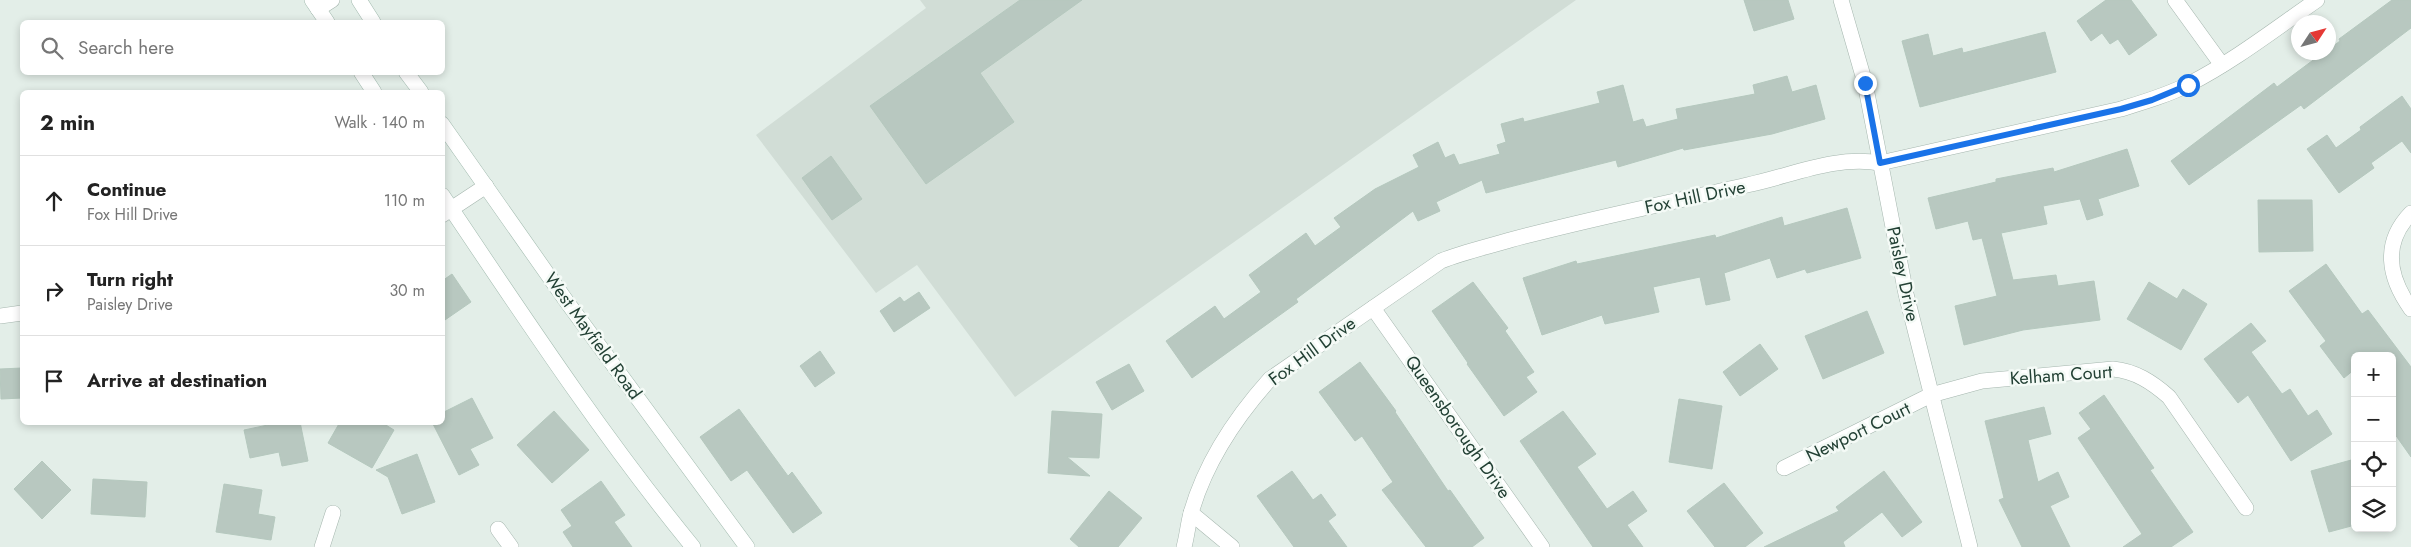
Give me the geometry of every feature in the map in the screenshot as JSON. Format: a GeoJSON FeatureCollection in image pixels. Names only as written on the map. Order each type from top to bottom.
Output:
{"type":"FeatureCollection","features":[{"type":"Feature","properties":{"kind":"street"},"geometry":{"type":"LineString","coordinates":[[326,20],[315,5],[332,0]]}},
{"type":"Feature","properties":{"kind":"street"},"geometry":{"type":"LineString","coordinates":[[359,0],[372,20]]}},
{"type":"Feature","properties":{"kind":"street","name":"Paisley Drive"},"geometry":{"type":"LineString","coordinates":[[1841,0],[1865,83],[1906,294],[1970,547]]}},
{"type":"Feature","properties":{"kind":"street"},"geometry":{"type":"LineString","coordinates":[[2175,0],[2222,66]]}},
{"type":"Feature","properties":{"kind":"street","name":"Fox Hill Drive"},"geometry":{"type":"LineString","coordinates":[[1184,547],[1191,513],[1217,452],[1249,402],[1270,379],[1441,261],[1469,251],[1553,228],[1773,180],[1828,164],[1861,160],[1880,163],[2121,109],[2152,100],[2188,85],[2222,66],[2317,0]]}},
{"type":"Feature","properties":{"kind":"street"},"geometry":{"type":"LineString","coordinates":[[363,75],[373,90]]}},
{"type":"Feature","properties":{"kind":"street"},"geometry":{"type":"LineString","coordinates":[[408,75],[419,90]]}},
{"type":"Feature","properties":{"kind":"street","name":"West Mayfield Road"},"geometry":{"type":"LineString","coordinates":[[445,128],[567,302],[747,547]]}},
{"type":"Feature","properties":{"kind":"street"},"geometry":{"type":"LineString","coordinates":[[486,186],[448,212],[664,512],[693,547]]}},
{"type":"Feature","properties":{"kind":"street"},"geometry":{"type":"LineString","coordinates":[[2411,213],[2403,221],[2393,239],[2391,266],[2402,297],[2411,309]]}},
{"type":"Feature","properties":{"kind":"street","name":"Queensborough Drive"},"geometry":{"type":"LineString","coordinates":[[1373,308],[1542,547]]}},
{"type":"Feature","properties":{"kind":"street"},"geometry":{"type":"LineString","coordinates":[[0,316],[20,313]]}},
{"type":"Feature","properties":{"kind":"street","name":"Kelham Court"},"geometry":{"type":"LineString","coordinates":[[1931,395],[1982,381],[2113,369],[2127,371],[2154,384],[2169,397],[2246,508]]}},
{"type":"Feature","properties":{"kind":"street","name":"Newport Court"},"geometry":{"type":"LineString","coordinates":[[1784,468],[1931,395]]}},
{"type":"Feature","properties":{"kind":"street"},"geometry":{"type":"LineString","coordinates":[[322,547],[333,513]]}},
{"type":"Feature","properties":{"kind":"street"},"geometry":{"type":"LineString","coordinates":[[1191,513],[1232,547]]}},
{"type":"Feature","properties":{"kind":"street"},"geometry":{"type":"LineString","coordinates":[[498,529],[511,547]]}},
{"type":"Feature","properties":{"kind":"shaded area"},"geometry":{"type":"Polygon","coordinates":[[[920,0],[1576,0],[1015,397],[917,265],[876,293],[756,135],[926,8],[920,0]]]}},
{"type":"Feature","properties":{"kind":"building"},"geometry":{"type":"Polygon","coordinates":[[[1020,0],[1082,0],[980,73],[1014,122],[926,184],[870,106],[1020,0]]]}},
{"type":"Feature","properties":{"kind":"building"},"geometry":{"type":"Polygon","coordinates":[[[1744,0],[1788,0],[1794,19],[1754,31],[1744,0]]]}},
{"type":"Feature","properties":{"kind":"building"},"geometry":{"type":"Polygon","coordinates":[[[2106,0],[2131,0],[2157,35],[2129,55],[2118,39],[2110,44],[2102,33],[2091,41],[2077,21],[2106,0]]]}},
{"type":"Feature","properties":{"kind":"building"},"geometry":{"type":"Polygon","coordinates":[[[2392,0],[2411,0],[2411,28],[2304,109],[2301,105],[2189,185],[2171,161],[2274,83],[2277,87],[2313,60],[2336,60],[2336,44],[2340,41],[2339,39],[2392,0]]]}},
{"type":"Feature","properties":{"kind":"building"},"geometry":{"type":"Polygon","coordinates":[[[2045,32],[2056,72],[1920,107],[1902,41],[1928,34],[1933,56],[1962,48],[1963,53],[2045,32]]]}},
{"type":"Feature","properties":{"kind":"building"},"geometry":{"type":"Polygon","coordinates":[[[1787,76],[1792,92],[1816,85],[1825,119],[1772,134],[1684,150],[1683,148],[1618,167],[1616,160],[1486,193],[1482,180],[1436,202],[1440,211],[1418,221],[1413,211],[1296,299],[1298,302],[1192,378],[1166,341],[1215,306],[1224,319],[1261,292],[1249,275],[1306,233],[1315,246],[1341,227],[1334,218],[1375,189],[1419,167],[1413,155],[1438,142],[1445,158],[1454,154],[1459,165],[1500,154],[1497,145],[1506,142],[1501,124],[1523,118],[1524,122],[1600,103],[1597,92],[1623,85],[1633,122],[1643,119],[1646,127],[1678,119],[1676,109],[1755,94],[1753,85],[1787,76]]]}},
{"type":"Feature","properties":{"kind":"building"},"geometry":{"type":"Polygon","coordinates":[[[2402,96],[2411,109],[2411,153],[2402,141],[2371,163],[2374,168],[2339,193],[2307,149],[2327,135],[2336,148],[2361,130],[2360,127],[2402,96]]]}},
{"type":"Feature","properties":{"kind":"building"},"geometry":{"type":"Polygon","coordinates":[[[2127,149],[2139,186],[2098,199],[2103,215],[2087,220],[2080,199],[2043,206],[2047,224],[2001,233],[2013,280],[2056,275],[2058,286],[2094,281],[2100,320],[2023,330],[1964,345],[1955,306],[1997,296],[1982,238],[1973,240],[1968,221],[1936,229],[1928,198],[1996,182],[1996,179],[2053,168],[2054,172],[2127,149]]]}},
{"type":"Feature","properties":{"kind":"building"},"geometry":{"type":"Polygon","coordinates":[[[831,156],[862,199],[832,220],[802,178],[831,156]]]}},
{"type":"Feature","properties":{"kind":"building"},"geometry":{"type":"Polygon","coordinates":[[[2258,200],[2312,200],[2313,251],[2259,252],[2258,200]]]}},
{"type":"Feature","properties":{"kind":"building"},"geometry":{"type":"Polygon","coordinates":[[[1847,208],[1861,258],[1807,273],[1805,269],[1777,278],[1770,258],[1724,273],[1730,300],[1706,305],[1700,277],[1653,287],[1659,312],[1605,324],[1602,315],[1542,335],[1523,278],[1576,261],[1577,264],[1715,235],[1716,238],[1782,217],[1784,226],[1847,208]]]}},
{"type":"Feature","properties":{"kind":"building"},"geometry":{"type":"Polygon","coordinates":[[[2326,264],[2362,314],[2368,310],[2411,367],[2411,457],[2396,436],[2396,352],[2351,352],[2351,372],[2344,378],[2320,346],[2326,341],[2289,291],[2326,264]]]}},
{"type":"Feature","properties":{"kind":"building"},"geometry":{"type":"Polygon","coordinates":[[[452,274],[471,302],[445,320],[445,279],[452,274]]]}},
{"type":"Feature","properties":{"kind":"building"},"geometry":{"type":"Polygon","coordinates":[[[1473,282],[1508,328],[1505,331],[1534,372],[1526,377],[1537,392],[1504,416],[1432,311],[1473,282]]]}},
{"type":"Feature","properties":{"kind":"building"},"geometry":{"type":"Polygon","coordinates":[[[2149,282],[2177,299],[2183,289],[2207,304],[2181,350],[2127,319],[2149,282]]]}},
{"type":"Feature","properties":{"kind":"building"},"geometry":{"type":"Polygon","coordinates":[[[919,292],[930,308],[894,332],[880,311],[900,297],[904,302],[919,292]]]}},
{"type":"Feature","properties":{"kind":"building"},"geometry":{"type":"Polygon","coordinates":[[[1867,311],[1884,353],[1823,379],[1805,336],[1867,311]]]}},
{"type":"Feature","properties":{"kind":"building"},"geometry":{"type":"Polygon","coordinates":[[[2251,323],[2266,341],[2251,352],[2282,394],[2290,389],[2308,416],[2317,410],[2332,434],[2291,461],[2248,395],[2238,403],[2204,359],[2251,323]]]}},
{"type":"Feature","properties":{"kind":"building"},"geometry":{"type":"Polygon","coordinates":[[[1760,344],[1778,369],[1740,396],[1723,372],[1760,344]]]}},
{"type":"Feature","properties":{"kind":"building"},"geometry":{"type":"Polygon","coordinates":[[[820,351],[835,373],[815,387],[800,366],[820,351]]]}},
{"type":"Feature","properties":{"kind":"building"},"geometry":{"type":"Polygon","coordinates":[[[1360,362],[1396,411],[1448,491],[1450,490],[1484,538],[1472,547],[1426,547],[1382,490],[1393,482],[1362,436],[1355,441],[1319,392],[1360,362]]]}},
{"type":"Feature","properties":{"kind":"building"},"geometry":{"type":"Polygon","coordinates":[[[1129,364],[1144,391],[1112,410],[1096,382],[1129,364]]]}},
{"type":"Feature","properties":{"kind":"building"},"geometry":{"type":"Polygon","coordinates":[[[20,368],[20,398],[1,399],[0,369],[20,368]]]}},
{"type":"Feature","properties":{"kind":"building"},"geometry":{"type":"Polygon","coordinates":[[[2104,395],[2154,468],[2150,470],[2193,532],[2171,547],[2123,547],[2142,534],[2078,438],[2091,429],[2079,413],[2104,395]]]}},
{"type":"Feature","properties":{"kind":"building"},"geometry":{"type":"Polygon","coordinates":[[[472,398],[493,438],[470,449],[479,465],[459,475],[434,425],[445,425],[445,412],[472,398]]]}},
{"type":"Feature","properties":{"kind":"building"},"geometry":{"type":"Polygon","coordinates":[[[1679,399],[1722,406],[1712,469],[1669,462],[1679,399]]]}},
{"type":"Feature","properties":{"kind":"building"},"geometry":{"type":"Polygon","coordinates":[[[2044,407],[2051,434],[2028,440],[2038,482],[2058,472],[2069,497],[2050,506],[2070,547],[2022,547],[1999,500],[2004,498],[1985,421],[2044,407]]]}},
{"type":"Feature","properties":{"kind":"building"},"geometry":{"type":"Polygon","coordinates":[[[739,409],[788,476],[792,472],[822,513],[793,533],[747,470],[731,481],[700,437],[739,409]]]}},
{"type":"Feature","properties":{"kind":"building"},"geometry":{"type":"Polygon","coordinates":[[[554,411],[589,450],[552,483],[517,445],[554,411]]]}},
{"type":"Feature","properties":{"kind":"building"},"geometry":{"type":"Polygon","coordinates":[[[1052,411],[1102,414],[1099,458],[1067,457],[1090,476],[1048,473],[1052,411]]]}},
{"type":"Feature","properties":{"kind":"building"},"geometry":{"type":"Polygon","coordinates":[[[1563,411],[1596,454],[1577,467],[1607,509],[1633,491],[1647,511],[1627,525],[1643,547],[1593,547],[1520,441],[1563,411]]]}},
{"type":"Feature","properties":{"kind":"building"},"geometry":{"type":"Polygon","coordinates":[[[268,425],[301,425],[308,461],[282,466],[279,452],[250,458],[244,430],[268,425]]]}},
{"type":"Feature","properties":{"kind":"building"},"geometry":{"type":"Polygon","coordinates":[[[338,425],[386,425],[394,430],[372,468],[328,443],[338,425]]]}},
{"type":"Feature","properties":{"kind":"building"},"geometry":{"type":"Polygon","coordinates":[[[417,454],[435,502],[402,514],[388,477],[376,470],[417,454]]]}},
{"type":"Feature","properties":{"kind":"building"},"geometry":{"type":"Polygon","coordinates":[[[2351,460],[2351,526],[2329,532],[2311,471],[2351,460]]]}},
{"type":"Feature","properties":{"kind":"building"},"geometry":{"type":"Polygon","coordinates":[[[42,461],[71,490],[42,519],[14,489],[42,461]]]}},
{"type":"Feature","properties":{"kind":"building"},"geometry":{"type":"Polygon","coordinates":[[[1292,471],[1313,500],[1321,494],[1336,515],[1328,521],[1347,547],[1294,547],[1257,496],[1292,471]]]}},
{"type":"Feature","properties":{"kind":"building"},"geometry":{"type":"Polygon","coordinates":[[[1884,471],[1922,522],[1902,537],[1882,512],[1843,542],[1845,547],[1764,547],[1839,511],[1836,507],[1884,471]]]}},
{"type":"Feature","properties":{"kind":"building"},"geometry":{"type":"Polygon","coordinates":[[[93,479],[147,482],[145,517],[91,514],[93,479]]]}},
{"type":"Feature","properties":{"kind":"building"},"geometry":{"type":"Polygon","coordinates":[[[601,481],[625,515],[614,522],[632,547],[573,547],[563,532],[572,526],[561,510],[601,481]]]}},
{"type":"Feature","properties":{"kind":"building"},"geometry":{"type":"Polygon","coordinates":[[[1724,483],[1763,533],[1745,547],[1715,547],[1687,511],[1724,483]]]}},
{"type":"Feature","properties":{"kind":"building"},"geometry":{"type":"Polygon","coordinates":[[[224,484],[262,490],[258,514],[275,517],[271,540],[216,532],[224,484]]]}},
{"type":"Feature","properties":{"kind":"building"},"geometry":{"type":"Polygon","coordinates":[[[1109,491],[1142,518],[1118,547],[1079,547],[1070,539],[1109,491]]]}},
{"type":"Feature","properties":{"kind":"route"},"geometry":{"type":"LineString","coordinates":[[1865,83],[1880,163],[2121,109],[2152,100],[2188,85]]}}]}
